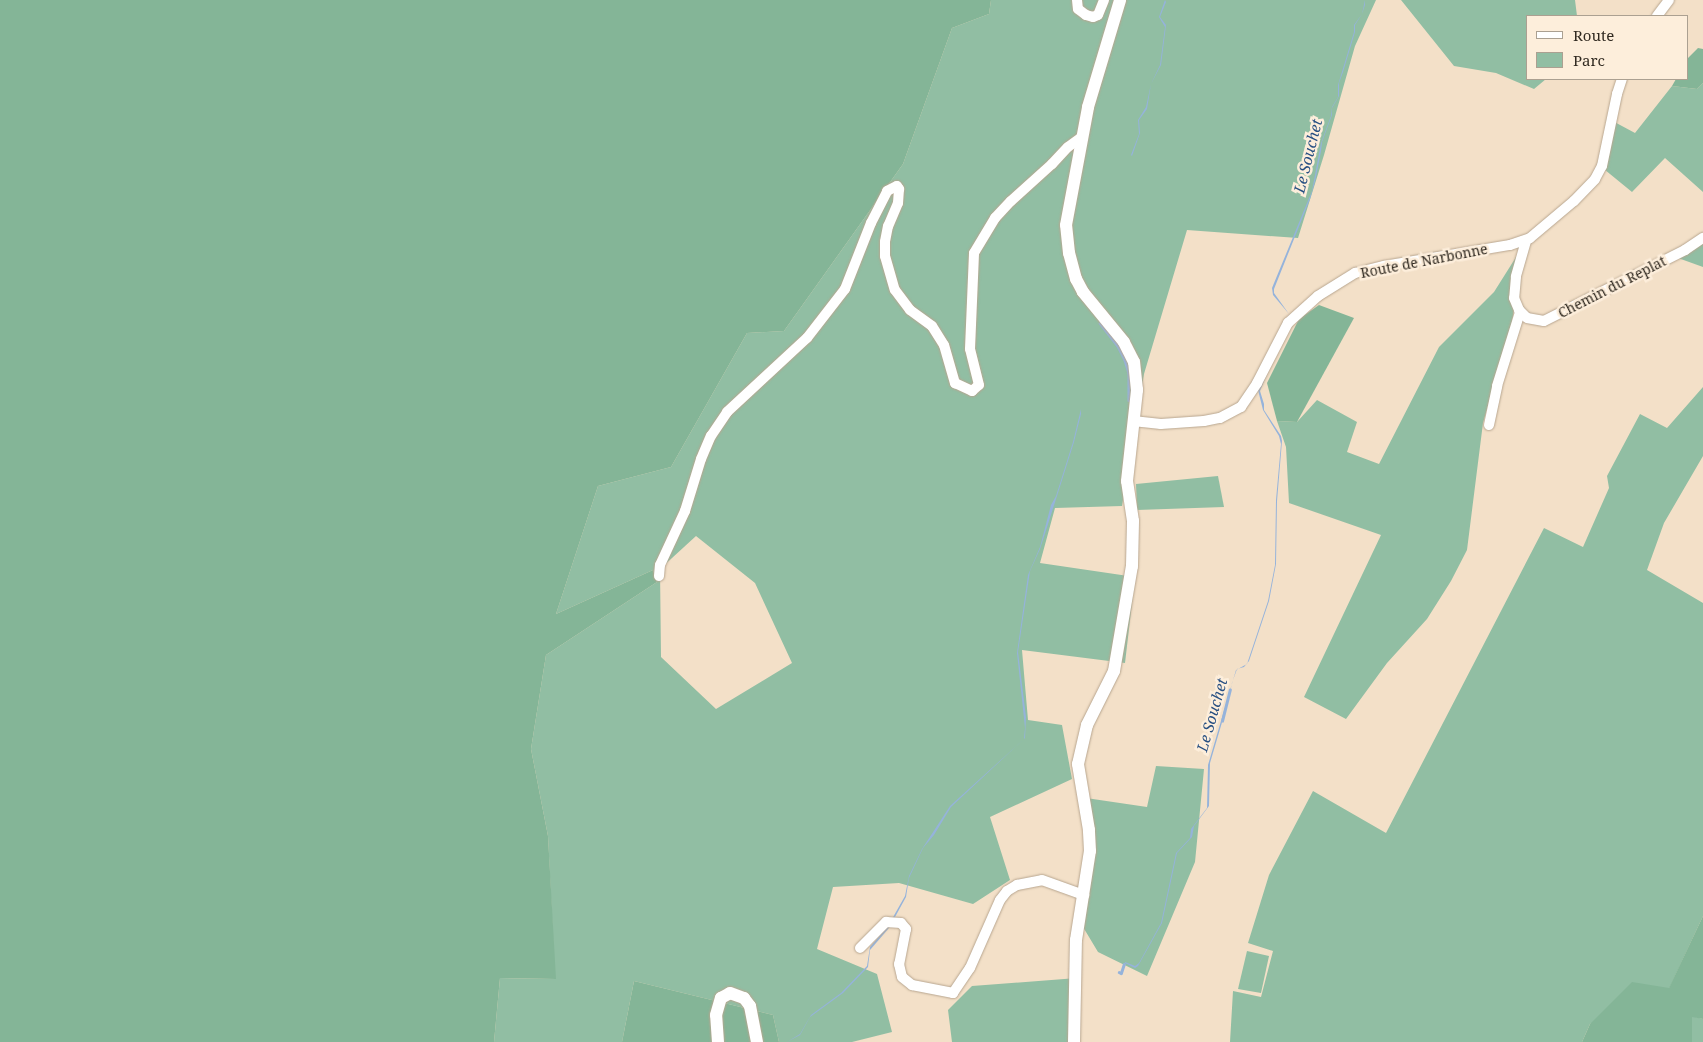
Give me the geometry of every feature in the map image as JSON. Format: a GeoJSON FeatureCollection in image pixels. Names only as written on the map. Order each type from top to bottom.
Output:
{"type":"FeatureCollection","features":[{"type":"Feature","properties":{"kind":"street"},"geometry":{"type":"LineString","coordinates":[[1077,0],[1078,9],[1086,16],[1093,17],[1098,15],[1104,0]]}},
{"type":"Feature","properties":{"kind":"street"},"geometry":{"type":"LineString","coordinates":[[659,576],[660,565],[685,511],[701,458],[711,436],[727,412],[807,338],[839,297],[871,223],[887,191],[892,187],[897,186],[899,189],[898,203],[888,226],[885,242],[886,262],[895,290],[910,310],[932,326],[944,345],[955,383],[972,391],[979,385],[970,349],[974,253],[995,218],[1011,201],[1074,150],[1082,138],[1092,88],[1120,0]]}},
{"type":"Feature","properties":{"kind":"street"},"geometry":{"type":"LineString","coordinates":[[1658,15],[1669,0]]}},
{"type":"Feature","properties":{"kind":"street","name":"Route de Narbonne"},"geometry":{"type":"LineString","coordinates":[[1133,421],[1160,424],[1204,422],[1220,418],[1241,407],[1257,383],[1288,323],[1318,296],[1355,274],[1384,266],[1526,241],[1574,201],[1595,179],[1602,166],[1616,94],[1622,80]]}},
{"type":"Feature","properties":{"kind":"street"},"geometry":{"type":"LineString","coordinates":[[1074,150],[1067,215],[1069,253],[1080,286],[1124,342],[1134,362],[1137,390],[1127,481],[1133,521],[1132,566],[1114,671],[1093,711],[1080,750],[1079,779],[1090,841],[1084,895],[1076,940],[1074,1042]]}},
{"type":"Feature","properties":{"kind":"street","name":"Chemin du Replat"},"geometry":{"type":"LineString","coordinates":[[1520,312],[1532,320],[1544,321],[1554,317],[1685,250],[1703,238]]}},
{"type":"Feature","properties":{"kind":"street"},"geometry":{"type":"LineString","coordinates":[[1489,425],[1497,386],[1520,312],[1513,290],[1526,241]]}},
{"type":"Feature","properties":{"kind":"street"},"geometry":{"type":"LineString","coordinates":[[860,948],[886,922],[890,920],[901,923],[906,929],[899,964],[902,977],[912,985],[954,993],[970,968],[1000,900],[1016,885],[1042,880],[1084,895]]}},
{"type":"Feature","properties":{"kind":"street"},"geometry":{"type":"LineString","coordinates":[[718,1042],[716,1015],[721,998],[730,993],[744,998],[750,1006],[756,1042]]}},
{"type":"Feature","properties":{"kind":"green space"},"geometry":{"type":"Polygon","coordinates":[[[0,0],[991,0],[989,14],[952,28],[903,164],[784,331],[747,333],[671,467],[598,486],[556,614],[653,570],[657,582],[546,655],[531,749],[548,836],[556,979],[500,978],[494,1042],[0,1042],[0,0]]]}},
{"type":"Feature","properties":{"kind":"green space"},"geometry":{"type":"Polygon","coordinates":[[[991,0],[1376,0],[1355,46],[1298,238],[1187,230],[1144,374],[1122,506],[1055,508],[1040,563],[1135,577],[1125,663],[1022,650],[1028,720],[1062,725],[1072,779],[990,817],[1010,880],[973,904],[899,883],[833,887],[817,949],[877,974],[892,1032],[852,1042],[779,1042],[773,1015],[634,981],[622,1042],[494,1042],[500,978],[555,979],[548,836],[531,749],[546,655],[657,582],[653,570],[556,614],[598,486],[671,467],[747,333],[784,331],[903,164],[952,28],[989,14],[991,0]],[[696,536],[660,569],[661,657],[716,709],[792,663],[755,583],[696,536]]]}},
{"type":"Feature","properties":{"kind":"green space"},"geometry":{"type":"Polygon","coordinates":[[[1401,0],[1575,0],[1577,15],[1526,15],[1526,80],[1545,80],[1534,89],[1496,73],[1454,66],[1401,0]]]}},
{"type":"Feature","properties":{"kind":"green space"},"geometry":{"type":"Polygon","coordinates":[[[1698,48],[1703,49],[1703,83],[1697,89],[1672,86],[1675,80],[1688,80],[1688,58],[1698,48]]]}},
{"type":"Feature","properties":{"kind":"green space"},"geometry":{"type":"Polygon","coordinates":[[[1703,83],[1703,192],[1665,158],[1632,192],[1599,165],[1607,118],[1635,133],[1672,86],[1697,89],[1703,83]]]}},
{"type":"Feature","properties":{"kind":"green space"},"geometry":{"type":"Polygon","coordinates":[[[1703,241],[1703,267],[1678,258],[1703,241]]]}},
{"type":"Feature","properties":{"kind":"green space"},"geometry":{"type":"Polygon","coordinates":[[[1523,246],[1512,323],[1483,423],[1467,550],[1451,581],[1427,619],[1387,663],[1346,719],[1304,697],[1381,535],[1289,503],[1286,447],[1277,421],[1297,422],[1317,400],[1357,422],[1347,452],[1379,464],[1439,347],[1494,292],[1523,246]]]}},
{"type":"Feature","properties":{"kind":"green space"},"geometry":{"type":"Polygon","coordinates":[[[1319,305],[1354,318],[1297,422],[1277,421],[1267,383],[1299,319],[1319,305]]]}},
{"type":"Feature","properties":{"kind":"green space"},"geometry":{"type":"Polygon","coordinates":[[[1703,387],[1703,456],[1664,523],[1647,570],[1703,603],[1703,916],[1669,989],[1590,1024],[1582,1042],[1230,1042],[1233,991],[1261,997],[1273,951],[1248,943],[1269,875],[1313,791],[1386,833],[1544,528],[1583,547],[1609,488],[1607,476],[1640,414],[1667,428],[1703,387]]]}},
{"type":"Feature","properties":{"kind":"green space"},"geometry":{"type":"Polygon","coordinates":[[[1218,476],[1224,507],[1137,510],[1136,484],[1218,476]]]}},
{"type":"Feature","properties":{"kind":"green space"},"geometry":{"type":"Polygon","coordinates":[[[1156,766],[1204,769],[1195,862],[1147,976],[1098,952],[1080,922],[1086,896],[1086,798],[1147,807],[1156,766]]]}},
{"type":"Feature","properties":{"kind":"green space"},"geometry":{"type":"Polygon","coordinates":[[[1703,916],[1703,1019],[1692,1017],[1692,1042],[1582,1042],[1590,1024],[1632,982],[1669,988],[1703,916]]]}},
{"type":"Feature","properties":{"kind":"green space"},"geometry":{"type":"Polygon","coordinates":[[[1247,951],[1269,956],[1261,993],[1238,989],[1247,951]]]}},
{"type":"Feature","properties":{"kind":"green space"},"geometry":{"type":"Polygon","coordinates":[[[1077,978],[1077,1042],[952,1042],[948,1010],[972,986],[1077,978]]]}},
{"type":"Feature","properties":{"kind":"green space"},"geometry":{"type":"Polygon","coordinates":[[[634,981],[773,1015],[779,1042],[622,1042],[634,981]]]}},
{"type":"Feature","properties":{"kind":"green space"},"geometry":{"type":"Polygon","coordinates":[[[1692,1016],[1703,1019],[1703,1042],[1692,1042],[1692,1016]]]}},
{"type":"Feature","properties":{"kind":"water"},"geometry":{"type":"Polygon","coordinates":[[[1165,0],[1166,2],[1160,17],[1166,25],[1161,65],[1151,84],[1160,65],[1165,27],[1159,17],[1165,0]]]}},
{"type":"Feature","properties":{"kind":"water"},"geometry":{"type":"Polygon","coordinates":[[[1362,14],[1355,25],[1355,32],[1339,83],[1339,96],[1332,108],[1332,115],[1322,142],[1315,182],[1310,199],[1274,289],[1274,293],[1289,314],[1273,295],[1272,288],[1312,191],[1321,143],[1331,116],[1332,107],[1338,97],[1338,85],[1354,32],[1354,25],[1362,14]]]}},
{"type":"Feature","properties":{"kind":"water"},"geometry":{"type":"Polygon","coordinates":[[[1151,84],[1147,109],[1139,120],[1140,133],[1132,156],[1139,134],[1138,120],[1146,107],[1151,84]]]}},
{"type":"Feature","properties":{"kind":"water"},"geometry":{"type":"Polygon","coordinates":[[[1275,354],[1260,391],[1264,410],[1281,436],[1282,441],[1277,501],[1276,564],[1269,601],[1247,663],[1268,601],[1275,565],[1276,500],[1281,444],[1279,436],[1263,410],[1258,390],[1275,354]]]}},
{"type":"Feature","properties":{"kind":"water"},"geometry":{"type":"Polygon","coordinates":[[[1081,409],[1074,442],[1040,549],[1030,571],[1018,652],[1026,717],[1025,738],[1025,728],[1017,653],[1028,575],[1040,547],[1051,505],[1056,496],[1073,442],[1081,409]]]}},
{"type":"Feature","properties":{"kind":"water"},"geometry":{"type":"Polygon","coordinates":[[[1232,685],[1210,763],[1209,806],[1194,826],[1192,837],[1177,853],[1162,923],[1138,966],[1135,968],[1125,963],[1124,967],[1125,962],[1135,966],[1139,963],[1161,923],[1176,853],[1190,838],[1191,829],[1207,808],[1208,765],[1232,685]]]}},
{"type":"Feature","properties":{"kind":"water"},"geometry":{"type":"Polygon","coordinates":[[[1021,741],[951,807],[934,835],[923,848],[909,878],[906,897],[889,928],[870,950],[868,967],[843,993],[810,1017],[800,1035],[787,1042],[800,1034],[811,1015],[841,993],[867,966],[870,947],[888,926],[905,896],[909,876],[922,849],[950,806],[1021,741]]]}},
{"type":"Feature","properties":{"kind":"waterway"},"geometry":{"type":"LineString","coordinates":[[1100,323],[1118,346],[1125,360],[1129,373],[1129,400]]}},
{"type":"Feature","properties":{"kind":"waterway","name":"Le Souchet"},"geometry":{"type":"LineString","coordinates":[[1222,721],[1230,690]]}},
{"type":"Feature","properties":{"kind":"waterway","name":"Le Souchet"},"geometry":{"type":"LineString","coordinates":[[1119,972],[1121,973],[1124,964]]}}]}
